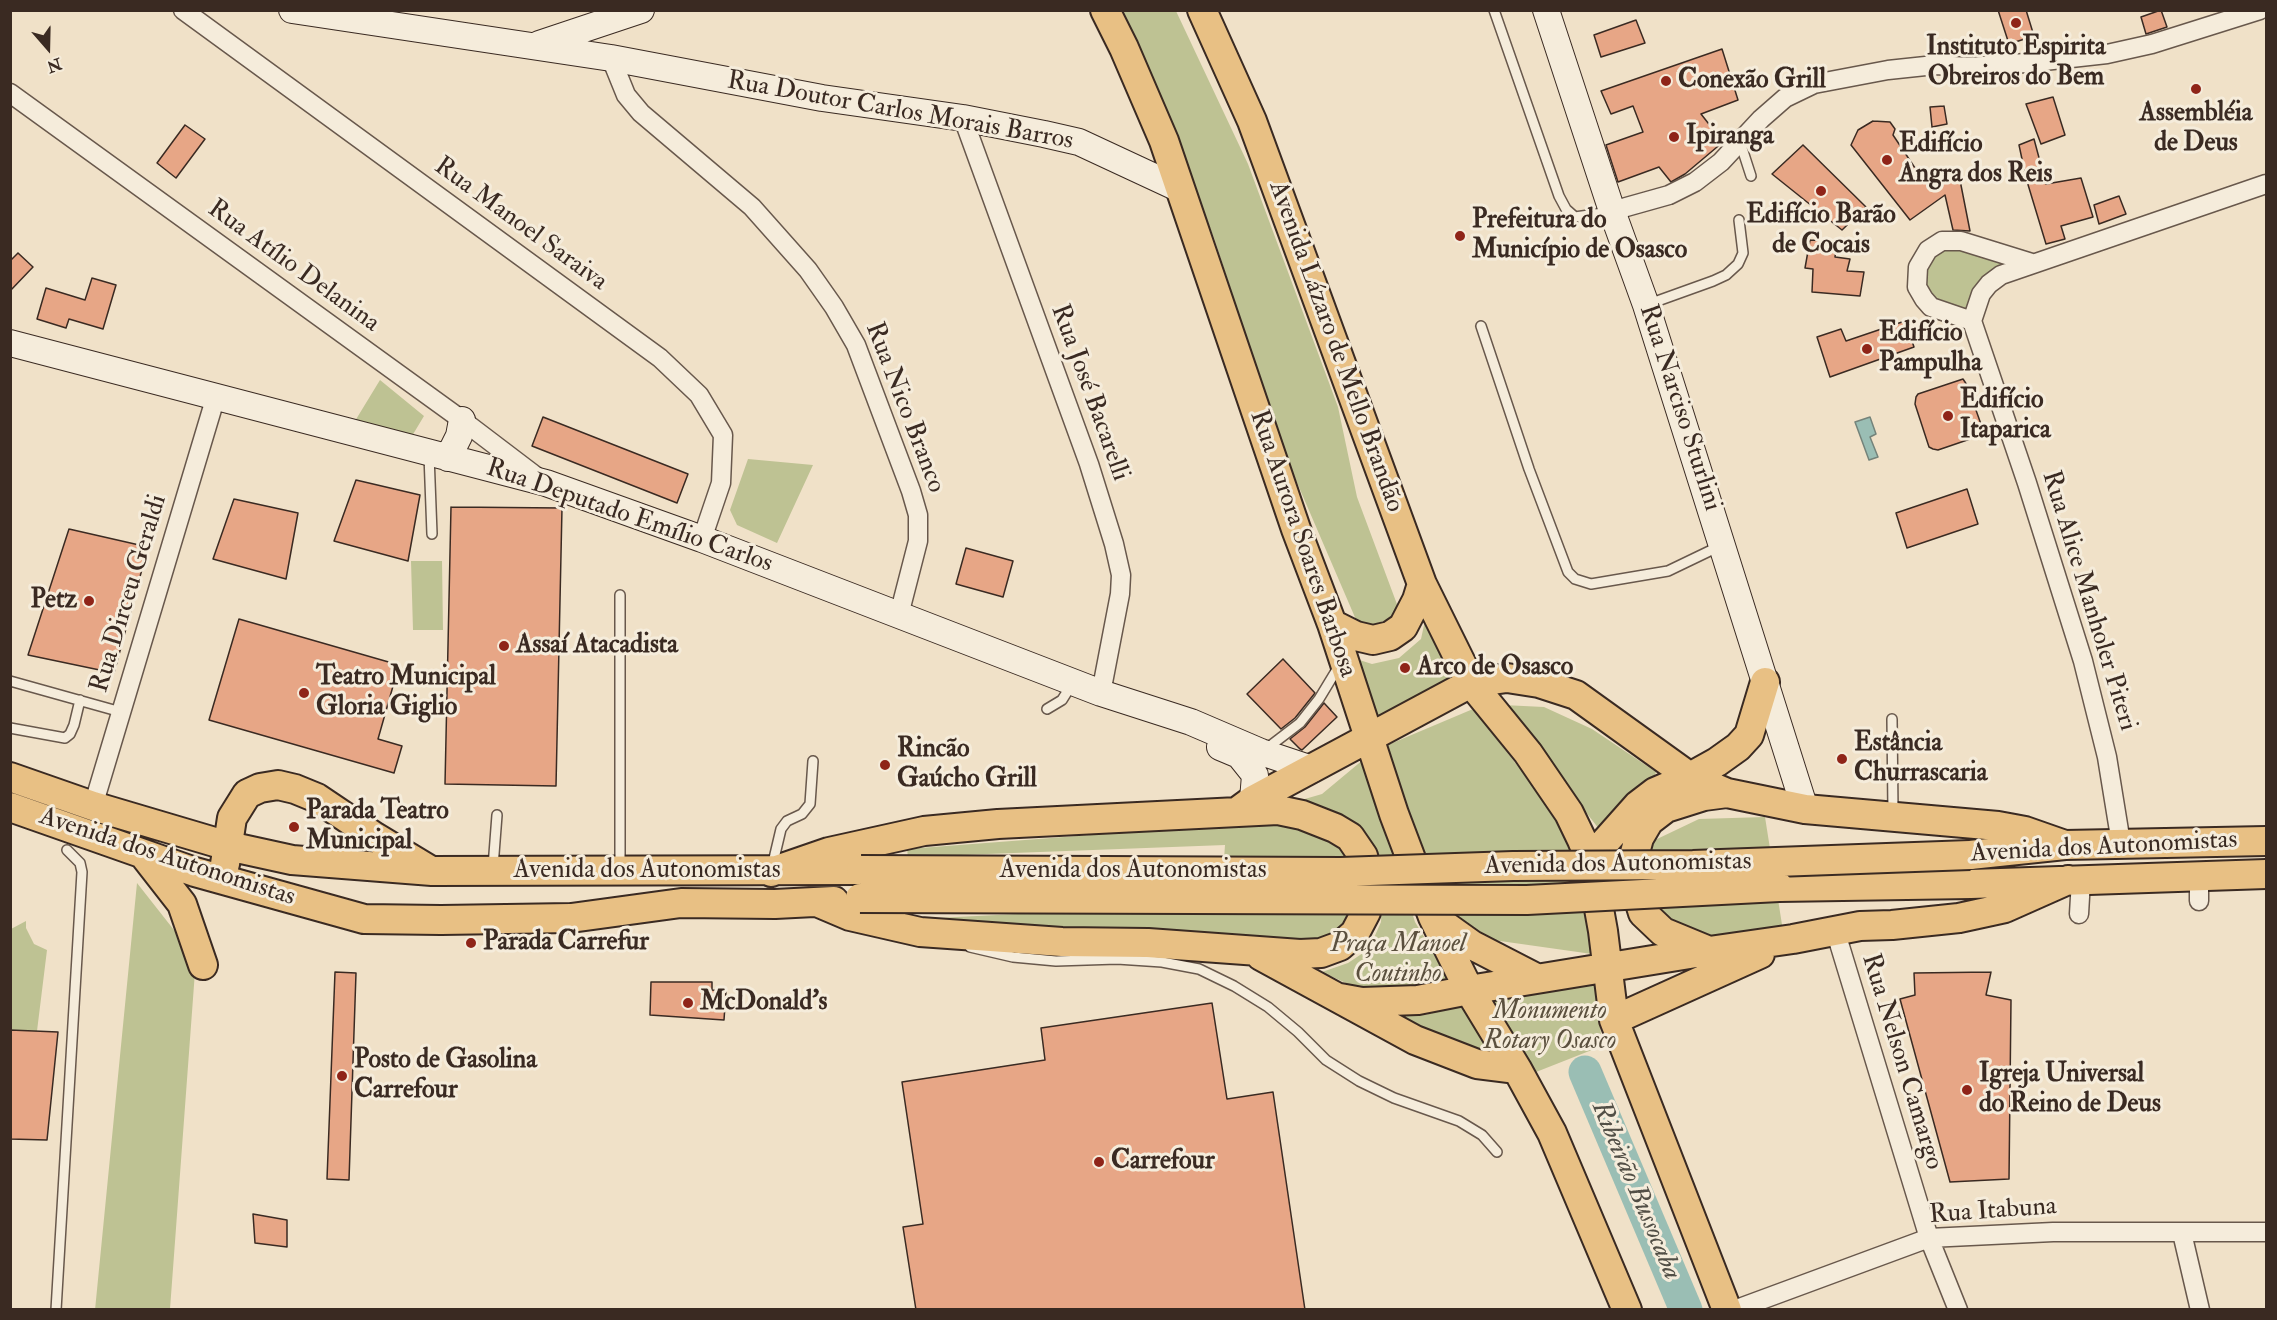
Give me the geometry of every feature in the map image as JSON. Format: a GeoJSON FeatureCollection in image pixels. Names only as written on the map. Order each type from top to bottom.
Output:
{"type":"FeatureCollection","features":[{"type":"Feature","properties":{"kind":"main road","name":"Rua Aurora Soares Barbosa"},"geometry":{"type":"LineString","coordinates":[[1105,10],[1146,98],[1180,189],[1296,529],[1344,659],[1394,814],[1433,917],[1469,990],[1517,1069],[1552,1133],[1627,1310]]}},
{"type":"Feature","properties":{"kind":"main road","name":"Avenida Lázaro de Mello Brandão"},"geometry":{"type":"LineString","coordinates":[[1202,10],[1252,121],[1422,585],[1471,683],[1528,753],[1569,813],[1590,859],[1603,931],[1614,1020],[1727,1310]]}},
{"type":"Feature","properties":{"kind":"main road"},"geometry":{"type":"LineString","coordinates":[[1332,624],[1356,636],[1372,640],[1390,636],[1403,627],[1422,585]]}},
{"type":"Feature","properties":{"kind":"main road"},"geometry":{"type":"LineString","coordinates":[[1245,806],[1471,683],[1507,678],[1539,683],[1576,695],[1690,777],[1727,793],[1805,809],[1998,826],[2025,831],[2065,845]]}},
{"type":"Feature","properties":{"kind":"main road"},"geometry":{"type":"LineString","coordinates":[[1590,859],[1638,805],[1655,792],[1718,762],[1738,747],[1749,735],[1765,682]]}},
{"type":"Feature","properties":{"kind":"main road","name":"Avenida dos Autonomistas"},"geometry":{"type":"LineString","coordinates":[[10,777],[93,806],[228,846],[292,860],[432,872],[861,870],[1341,872],[1513,866],[1693,865],[1970,855],[2065,845],[2266,841]]}},
{"type":"Feature","properties":{"kind":"main road"},"geometry":{"type":"LineString","coordinates":[[222,880],[232,818],[247,794],[260,788],[278,785],[317,798],[355,825],[432,872]]}},
{"type":"Feature","properties":{"kind":"main road"},"geometry":{"type":"LineString","coordinates":[[1708,951],[1663,932],[1643,913],[1630,871],[1639,838],[1649,821],[1666,808],[1704,796],[1727,793]]}},
{"type":"Feature","properties":{"kind":"main road"},"geometry":{"type":"LineString","coordinates":[[771,872],[829,852],[924,831],[1245,806],[1302,814],[1335,828],[1350,837],[1363,856],[1369,878],[1366,912],[1355,933],[1340,946],[1321,953],[1300,954],[1148,943],[1062,942],[920,932],[850,916],[817,902]]}},
{"type":"Feature","properties":{"kind":"main road","name":"Avenida dos Autonomistas"},"geometry":{"type":"LineString","coordinates":[[10,807],[222,880],[364,919],[441,921],[571,918],[681,903],[817,902],[861,898],[1527,900],[1779,887],[2075,880],[2199,889],[2266,874]]}},
{"type":"Feature","properties":{"kind":"main road"},"geometry":{"type":"LineString","coordinates":[[143,854],[182,904],[203,965]]}},
{"type":"Feature","properties":{"kind":"main road"},"geometry":{"type":"LineString","coordinates":[[1340,998],[1390,1003],[1418,1000],[1536,978],[1793,939],[1835,930],[1971,916],[2005,908],[2075,880]]}},
{"type":"Feature","properties":{"kind":"main road"},"geometry":{"type":"LineString","coordinates":[[1433,917],[1472,945],[1536,978]]}},
{"type":"Feature","properties":{"kind":"main road"},"geometry":{"type":"LineString","coordinates":[[1614,1020],[1793,939]]}},
{"type":"Feature","properties":{"kind":"main road"},"geometry":{"type":"LineString","coordinates":[[1250,950],[1425,1044],[1477,1064],[1517,1069]]}},
{"type":"Feature","properties":{"kind":"street","name":"Rua Manoel Saraiva"},"geometry":{"type":"LineString","coordinates":[[183,10],[660,358],[699,395],[723,435],[721,483],[702,539]]}},
{"type":"Feature","properties":{"kind":"street","name":"Rua Doutor Carlos Morais Barros"},"geometry":{"type":"LineString","coordinates":[[292,10],[611,58],[822,98],[963,118],[1079,142],[1180,189]]}},
{"type":"Feature","properties":{"kind":"street"},"geometry":{"type":"LineString","coordinates":[[534,46],[642,10]]}},
{"type":"Feature","properties":{"kind":"street"},"geometry":{"type":"LineString","coordinates":[[611,58],[620,39],[642,10]]}},
{"type":"Feature","properties":{"kind":"street","name":"Rua Narciso Sturlini"},"geometry":{"type":"LineString","coordinates":[[1545,10],[1646,305],[1805,809]]}},
{"type":"Feature","properties":{"kind":"street"},"geometry":{"type":"LineString","coordinates":[[1612,211],[1669,195],[1695,182],[1721,162],[1785,98],[1814,84],[1888,70],[1935,65],[1969,67],[2108,54],[2152,44],[2260,10]]}},
{"type":"Feature","properties":{"kind":"street","name":"Rua Nico Branco"},"geometry":{"type":"LineString","coordinates":[[611,58],[626,95],[641,113],[752,207],[808,270],[834,307],[856,345],[918,515],[918,541],[899,615]]}},
{"type":"Feature","properties":{"kind":"street","name":"Rua Atílio Delanina"},"geometry":{"type":"LineString","coordinates":[[10,93],[546,483]]}},
{"type":"Feature","properties":{"kind":"street","name":"Rua José Bacarelli"},"geometry":{"type":"LineString","coordinates":[[963,118],[1089,464],[1114,544],[1121,575],[1120,594],[1101,693]]}},
{"type":"Feature","properties":{"kind":"street"},"geometry":{"type":"LineString","coordinates":[[2032,263],[1961,241],[1942,241],[1928,250],[1918,267],[1917,287],[1931,307],[1972,321],[1981,294],[2001,275],[2266,184]]}},
{"type":"Feature","properties":{"kind":"street","name":"Rua Alice Manholer Piteri"},"geometry":{"type":"LineString","coordinates":[[1972,321],[2027,483],[2083,661],[2107,757],[2121,843]]}},
{"type":"Feature","properties":{"kind":"street","name":"Rua Deputado Emílio Carlos"},"geometry":{"type":"LineString","coordinates":[[15,341],[546,483],[702,539],[1101,693],[1191,722],[1261,752],[1312,769]]}},
{"type":"Feature","properties":{"kind":"street","name":"Rua Dirceu Geraldi"},"geometry":{"type":"LineString","coordinates":[[93,806],[216,396]]}},
{"type":"Feature","properties":{"kind":"street"},"geometry":{"type":"LineString","coordinates":[[439,455],[459,436],[462,420]]}},
{"type":"Feature","properties":{"kind":"street","name":"Rua Deputado Emílio Carlos"},"geometry":{"type":"LineString","coordinates":[[1165,715],[1188,732],[1239,755],[1255,775],[1245,806]]}},
{"type":"Feature","properties":{"kind":"street"},"geometry":{"type":"LineString","coordinates":[[2075,880],[2079,914]]}},
{"type":"Feature","properties":{"kind":"street","name":"Rua Nelson Camargo"},"geometry":{"type":"LineString","coordinates":[[1835,930],[1929,1238],[1958,1310]]}},
{"type":"Feature","properties":{"kind":"street","name":"Rua Itabuna"},"geometry":{"type":"LineString","coordinates":[[1734,1310],[1929,1238],[2053,1232],[2266,1232]]}},
{"type":"Feature","properties":{"kind":"street"},"geometry":{"type":"LineString","coordinates":[[2182,1233],[2200,1310]]}},
{"type":"Feature","properties":{"kind":"lane"},"geometry":{"type":"LineString","coordinates":[[1494,10],[1559,196],[1566,209],[1575,217],[1612,211]]}},
{"type":"Feature","properties":{"kind":"lane"},"geometry":{"type":"LineString","coordinates":[[1740,142],[1751,176]]}},
{"type":"Feature","properties":{"kind":"lane"},"geometry":{"type":"LineString","coordinates":[[1646,305],[1726,275],[1738,264],[1743,253],[1739,220]]}},
{"type":"Feature","properties":{"kind":"lane"},"geometry":{"type":"LineString","coordinates":[[1481,326],[1529,470],[1568,572],[1575,579],[1591,584],[1668,571],[1722,545]]}},
{"type":"Feature","properties":{"kind":"lane"},"geometry":{"type":"LineString","coordinates":[[432,534],[439,455]]}},
{"type":"Feature","properties":{"kind":"lane"},"geometry":{"type":"LineString","coordinates":[[620,595],[620,872]]}},
{"type":"Feature","properties":{"kind":"lane"},"geometry":{"type":"LineString","coordinates":[[1261,752],[1300,723],[1344,659]]}},
{"type":"Feature","properties":{"kind":"lane"},"geometry":{"type":"LineString","coordinates":[[10,681],[121,712]]}},
{"type":"Feature","properties":{"kind":"lane"},"geometry":{"type":"LineString","coordinates":[[1047,709],[1062,700],[1073,682]]}},
{"type":"Feature","properties":{"kind":"lane"},"geometry":{"type":"LineString","coordinates":[[10,728],[65,738],[70,734],[74,725],[80,700]]}},
{"type":"Feature","properties":{"kind":"lane"},"geometry":{"type":"LineString","coordinates":[[1892,719],[1893,817]]}},
{"type":"Feature","properties":{"kind":"lane"},"geometry":{"type":"LineString","coordinates":[[771,872],[781,829],[787,821],[802,814],[810,804],[813,761]]}},
{"type":"Feature","properties":{"kind":"lane"},"geometry":{"type":"LineString","coordinates":[[493,871],[497,815]]}},
{"type":"Feature","properties":{"kind":"lane"},"geometry":{"type":"LineString","coordinates":[[56,1310],[81,872],[80,863],[67,850]]}},
{"type":"Feature","properties":{"kind":"lane"},"geometry":{"type":"LineString","coordinates":[[939,934],[983,951],[1013,957],[1056,961],[1139,960],[1198,969],[1234,986],[1268,1007],[1326,1060],[1359,1081],[1394,1098],[1459,1120],[1482,1135],[1497,1152]]}},
{"type":"Feature","properties":{"kind":"green space"},"geometry":{"type":"Polygon","coordinates":[[[1116,11],[1176,11],[1248,164],[1338,407],[1357,497],[1401,615],[1360,629],[1286,457],[1214,238],[1166,114],[1116,11]]]}},
{"type":"Feature","properties":{"kind":"green space"},"geometry":{"type":"Polygon","coordinates":[[[1960,245],[2009,265],[1988,273],[1971,298],[1966,316],[1934,302],[1924,285],[1922,268],[1931,254],[1960,245]]]}},
{"type":"Feature","properties":{"kind":"green space"},"geometry":{"type":"Polygon","coordinates":[[[380,380],[424,416],[412,436],[355,421],[380,380]]]}},
{"type":"Feature","properties":{"kind":"green space"},"geometry":{"type":"Polygon","coordinates":[[[748,459],[813,465],[777,543],[737,525],[730,510],[748,459]]]}},
{"type":"Feature","properties":{"kind":"green space"},"geometry":{"type":"Polygon","coordinates":[[[411,561],[442,561],[443,630],[413,630],[411,561]]]}},
{"type":"Feature","properties":{"kind":"green space"},"geometry":{"type":"Polygon","coordinates":[[[1426,616],[1454,683],[1372,731],[1350,657],[1372,664],[1399,658],[1421,639],[1426,616]]]}},
{"type":"Feature","properties":{"kind":"green space"},"geometry":{"type":"Polygon","coordinates":[[[1503,705],[1544,707],[1592,729],[1656,772],[1650,788],[1599,829],[1503,705]]]}},
{"type":"Feature","properties":{"kind":"green space"},"geometry":{"type":"Polygon","coordinates":[[[1473,709],[1560,820],[1585,869],[1592,954],[1493,940],[1442,911],[1383,747],[1473,709]]]}},
{"type":"Feature","properties":{"kind":"green space","name":"Praça Manoel Coutinho"},"geometry":{"type":"Polygon","coordinates":[[[1364,759],[1415,922],[1452,983],[1374,996],[1322,972],[1348,963],[1369,949],[1381,922],[1383,869],[1367,834],[1298,801],[1322,794],[1364,759]]]}},
{"type":"Feature","properties":{"kind":"green space"},"geometry":{"type":"Polygon","coordinates":[[[1765,817],[1783,931],[1708,943],[1673,924],[1657,906],[1643,872],[1655,840],[1699,819],[1765,817]]]}},
{"type":"Feature","properties":{"kind":"green space"},"geometry":{"type":"Polygon","coordinates":[[[1274,821],[1300,825],[1345,846],[1358,913],[1333,945],[934,924],[936,918],[1221,904],[1225,845],[908,857],[907,849],[1274,821]]]}},
{"type":"Feature","properties":{"kind":"green space"},"geometry":{"type":"Polygon","coordinates":[[[137,883],[196,958],[170,1309],[95,1310],[137,883]]]}},
{"type":"Feature","properties":{"kind":"green space"},"geometry":{"type":"Polygon","coordinates":[[[26,921],[26,928],[34,944],[47,950],[37,1031],[11,1030],[11,929],[26,921]]]}},
{"type":"Feature","properties":{"kind":"green space","name":"Monumento Rotary Osasco"},"geometry":{"type":"Polygon","coordinates":[[[1596,981],[1602,1046],[1531,1074],[1489,999],[1596,981]]]}},
{"type":"Feature","properties":{"kind":"green space"},"geometry":{"type":"Polygon","coordinates":[[[1465,1004],[1498,1057],[1386,1017],[1425,1015],[1465,1004]]]}},
{"type":"Feature","properties":{"kind":"water"},"geometry":{"type":"Polygon","coordinates":[[[1870,417],[1876,434],[1870,437],[1878,457],[1869,460],[1855,422],[1870,417]]]}},
{"type":"Feature","properties":{"kind":"building","name":"Instituto Espirita Obreiros do Bem"},"geometry":{"type":"Polygon","coordinates":[[[1998,10],[2026,10],[2034,36],[2009,44],[1998,10]]]}},
{"type":"Feature","properties":{"kind":"building"},"geometry":{"type":"Polygon","coordinates":[[[2161,10],[2167,27],[2146,34],[2141,17],[2161,10]]]}},
{"type":"Feature","properties":{"kind":"building"},"geometry":{"type":"Polygon","coordinates":[[[1636,20],[1645,43],[1601,57],[1594,35],[1636,20]]]}},
{"type":"Feature","properties":{"kind":"building","name":"Ipiranga"},"geometry":{"type":"Polygon","coordinates":[[[1722,49],[1738,100],[1701,114],[1723,142],[1685,174],[1671,182],[1659,167],[1618,182],[1606,145],[1643,132],[1633,106],[1611,114],[1601,91],[1722,49]]]}},
{"type":"Feature","properties":{"kind":"building"},"geometry":{"type":"Polygon","coordinates":[[[2053,97],[2065,135],[2041,144],[2026,104],[2053,97]]]}},
{"type":"Feature","properties":{"kind":"building"},"geometry":{"type":"Polygon","coordinates":[[[1944,106],[1947,124],[1932,127],[1930,107],[1944,106]]]}},
{"type":"Feature","properties":{"kind":"building","name":"Edifício Angra dos Reis"},"geometry":{"type":"Polygon","coordinates":[[[1873,121],[1890,122],[1895,129],[1893,135],[1923,180],[1958,170],[1970,231],[1953,230],[1945,195],[1910,220],[1851,145],[1858,130],[1873,121]]]}},
{"type":"Feature","properties":{"kind":"building"},"geometry":{"type":"Polygon","coordinates":[[[185,125],[205,139],[176,178],[157,163],[185,125]]]}},
{"type":"Feature","properties":{"kind":"building"},"geometry":{"type":"Polygon","coordinates":[[[2034,139],[2046,184],[2081,178],[2093,217],[2061,226],[2065,239],[2046,244],[2026,178],[2019,145],[2034,139]]]}},
{"type":"Feature","properties":{"kind":"building","name":"Edifício Barão de Cocais"},"geometry":{"type":"Polygon","coordinates":[[[1803,145],[1866,207],[1842,230],[1772,174],[1803,145]]]}},
{"type":"Feature","properties":{"kind":"building"},"geometry":{"type":"Polygon","coordinates":[[[2119,196],[2126,214],[2099,224],[2094,205],[2119,196]]]}},
{"type":"Feature","properties":{"kind":"building"},"geometry":{"type":"Polygon","coordinates":[[[1810,240],[1837,241],[1835,257],[1850,259],[1847,271],[1864,272],[1860,296],[1812,292],[1813,269],[1805,268],[1810,240]]]}},
{"type":"Feature","properties":{"kind":"building"},"geometry":{"type":"Polygon","coordinates":[[[18,253],[33,267],[10,291],[10,261],[18,253]]]}},
{"type":"Feature","properties":{"kind":"building"},"geometry":{"type":"Polygon","coordinates":[[[92,278],[116,285],[103,329],[69,319],[66,328],[37,319],[46,288],[85,300],[92,278]]]}},
{"type":"Feature","properties":{"kind":"building","name":"Edifício Pampulha"},"geometry":{"type":"Polygon","coordinates":[[[1905,321],[1914,347],[1830,377],[1817,337],[1841,329],[1846,341],[1905,321]]]}},
{"type":"Feature","properties":{"kind":"building","name":"Edifício Itaparica"},"geometry":{"type":"Polygon","coordinates":[[[1963,379],[1982,427],[1979,436],[1938,450],[1933,449],[1929,447],[1915,404],[1916,397],[1918,394],[1963,379]]]}},
{"type":"Feature","properties":{"kind":"building"},"geometry":{"type":"Polygon","coordinates":[[[543,417],[688,474],[677,503],[532,446],[543,417]]]}},
{"type":"Feature","properties":{"kind":"building"},"geometry":{"type":"Polygon","coordinates":[[[356,480],[420,495],[408,561],[334,541],[356,480]]]}},
{"type":"Feature","properties":{"kind":"building"},"geometry":{"type":"Polygon","coordinates":[[[1967,489],[1978,524],[1907,548],[1896,513],[1967,489]]]}},
{"type":"Feature","properties":{"kind":"building"},"geometry":{"type":"Polygon","coordinates":[[[234,499],[298,513],[286,579],[213,559],[234,499]]]}},
{"type":"Feature","properties":{"kind":"building","name":"Assaí Atacadista"},"geometry":{"type":"Polygon","coordinates":[[[451,507],[562,508],[556,786],[445,784],[451,507]]]}},
{"type":"Feature","properties":{"kind":"building","name":"Petz"},"geometry":{"type":"Polygon","coordinates":[[[69,529],[148,547],[114,673],[28,655],[69,529]]]}},
{"type":"Feature","properties":{"kind":"building"},"geometry":{"type":"Polygon","coordinates":[[[966,548],[1013,561],[1003,597],[956,584],[966,548]]]}},
{"type":"Feature","properties":{"kind":"building","name":"Teatro Municipal Gloria Giglio"},"geometry":{"type":"Polygon","coordinates":[[[239,619],[399,665],[378,739],[402,746],[394,773],[209,720],[239,619]]]}},
{"type":"Feature","properties":{"kind":"building"},"geometry":{"type":"Polygon","coordinates":[[[1283,659],[1315,693],[1295,718],[1281,729],[1247,694],[1283,659]]]}},
{"type":"Feature","properties":{"kind":"building"},"geometry":{"type":"Polygon","coordinates":[[[1324,703],[1337,717],[1302,750],[1290,739],[1305,727],[1324,703]]]}},
{"type":"Feature","properties":{"kind":"building","name":"Posto de Gasolina Carrefour"},"geometry":{"type":"Polygon","coordinates":[[[335,972],[356,973],[349,1180],[327,1179],[335,972]]]}},
{"type":"Feature","properties":{"kind":"building","name":"Igreja Universal do Reino de Deus"},"geometry":{"type":"Polygon","coordinates":[[[1991,972],[1986,995],[2011,1000],[2009,1179],[1950,1182],[1900,999],[1915,995],[1914,973],[1991,972]]]}},
{"type":"Feature","properties":{"kind":"building","name":"McDonald's"},"geometry":{"type":"Polygon","coordinates":[[[651,982],[712,982],[712,990],[726,991],[724,1020],[650,1015],[651,982]]]}},
{"type":"Feature","properties":{"kind":"building","name":"Carrefour"},"geometry":{"type":"Polygon","coordinates":[[[1212,1003],[1227,1099],[1273,1092],[1305,1310],[916,1310],[903,1227],[923,1224],[902,1082],[1045,1060],[1041,1028],[1212,1003]]]}},
{"type":"Feature","properties":{"kind":"building"},"geometry":{"type":"Polygon","coordinates":[[[10,1030],[58,1032],[47,1140],[10,1139],[10,1030]]]}},
{"type":"Feature","properties":{"kind":"building"},"geometry":{"type":"Polygon","coordinates":[[[253,1214],[287,1220],[287,1247],[255,1243],[253,1214]]]}},
{"type":"Feature","properties":{"kind":"waterway","name":"Ribeirão Bussocaba"},"geometry":{"type":"LineString","coordinates":[[1585,1072],[1686,1310]]}},
{"type":"Feature","properties":{"kind":"place","name":"Instituto Espirita Obreiros do Bem"},"geometry":{"type":"Point","coordinates":[2016,23]}},
{"type":"Feature","properties":{"kind":"place","name":"Conexão Grill"},"geometry":{"type":"Point","coordinates":[1666,81]}},
{"type":"Feature","properties":{"kind":"place","name":"Assembléia de Deus"},"geometry":{"type":"Point","coordinates":[2196,89]}},
{"type":"Feature","properties":{"kind":"place","name":"Ipiranga"},"geometry":{"type":"Point","coordinates":[1674,137]}},
{"type":"Feature","properties":{"kind":"place","name":"Edifício Angra dos Reis"},"geometry":{"type":"Point","coordinates":[1887,160]}},
{"type":"Feature","properties":{"kind":"place","name":"Edifício Barão de Cocais"},"geometry":{"type":"Point","coordinates":[1821,191]}},
{"type":"Feature","properties":{"kind":"place","name":"Prefeitura do Município de Osasco"},"geometry":{"type":"Point","coordinates":[1460,236]}},
{"type":"Feature","properties":{"kind":"place","name":"Edifício Pampulha"},"geometry":{"type":"Point","coordinates":[1867,349]}},
{"type":"Feature","properties":{"kind":"place","name":"Edifício Itaparica"},"geometry":{"type":"Point","coordinates":[1948,416]}},
{"type":"Feature","properties":{"kind":"place","name":"Petz"},"geometry":{"type":"Point","coordinates":[89,601]}},
{"type":"Feature","properties":{"kind":"place","name":"Assaí Atacadista"},"geometry":{"type":"Point","coordinates":[504,646]}},
{"type":"Feature","properties":{"kind":"place","name":"Arco de Osasco"},"geometry":{"type":"Point","coordinates":[1405,668]}},
{"type":"Feature","properties":{"kind":"place","name":"Teatro Municipal Gloria Giglio"},"geometry":{"type":"Point","coordinates":[304,693]}},
{"type":"Feature","properties":{"kind":"place","name":"Estância Churrascaria"},"geometry":{"type":"Point","coordinates":[1842,759]}},
{"type":"Feature","properties":{"kind":"place","name":"Rincão Gaúcho Grill"},"geometry":{"type":"Point","coordinates":[885,765]}},
{"type":"Feature","properties":{"kind":"place","name":"Parada Teatro Municipal"},"geometry":{"type":"Point","coordinates":[294,827]}},
{"type":"Feature","properties":{"kind":"place","name":"Parada Carrefur"},"geometry":{"type":"Point","coordinates":[471,943]}},
{"type":"Feature","properties":{"kind":"place","name":"McDonald's"},"geometry":{"type":"Point","coordinates":[688,1003]}},
{"type":"Feature","properties":{"kind":"place","name":"Posto de Gasolina Carrefour"},"geometry":{"type":"Point","coordinates":[342,1076]}},
{"type":"Feature","properties":{"kind":"place","name":"Igreja Universal do Reino de Deus"},"geometry":{"type":"Point","coordinates":[1967,1090]}},
{"type":"Feature","properties":{"kind":"place","name":"Carrefour"},"geometry":{"type":"Point","coordinates":[1099,1162]}}]}
